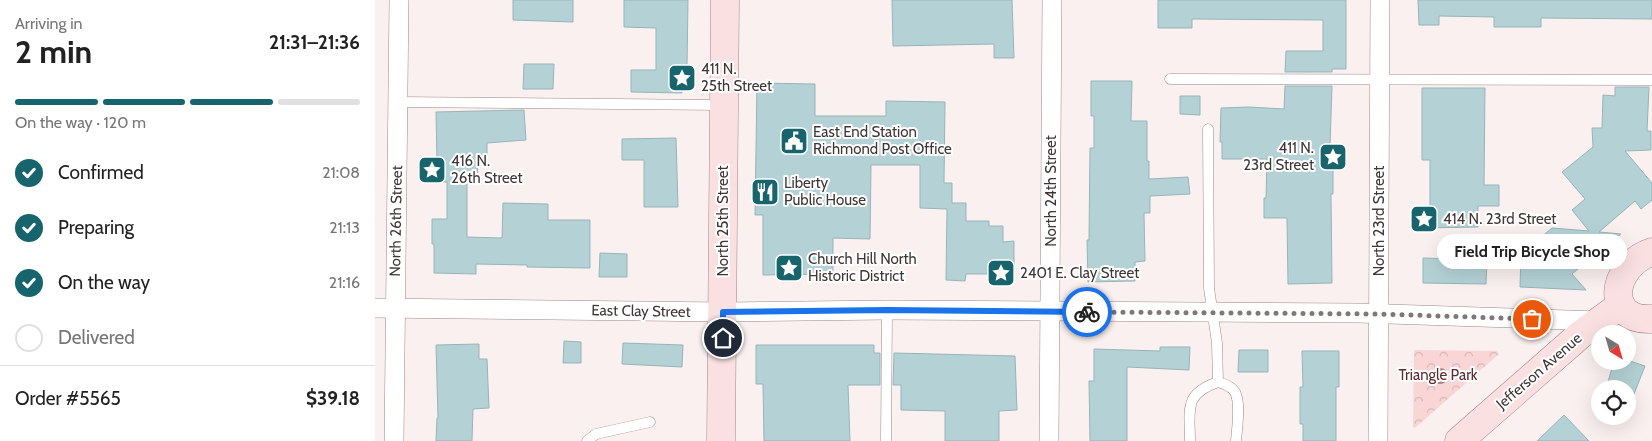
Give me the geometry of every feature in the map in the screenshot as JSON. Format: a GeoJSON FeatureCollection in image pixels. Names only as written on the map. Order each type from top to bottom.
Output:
{"type":"FeatureCollection","features":[{"type":"Feature","properties":{"kind":"main road","name":"North 25th Street"},"geometry":{"type":"LineString","coordinates":[[721,441],[725,0]]}},
{"type":"Feature","properties":{"kind":"main road"},"geometry":{"type":"LineString","coordinates":[[1652,252],[1634,262],[1625,270],[1618,289],[1621,305],[1627,312],[1634,317],[1652,319]]}},
{"type":"Feature","properties":{"kind":"main road","name":"Jefferson Avenue"},"geometry":{"type":"LineString","coordinates":[[1459,441],[1580,335],[1621,305]]}},
{"type":"Feature","properties":{"kind":"street","name":"North 26th Street"},"geometry":{"type":"LineString","coordinates":[[394,441],[394,308],[399,0]]}},
{"type":"Feature","properties":{"kind":"street","name":"North 24th Street"},"geometry":{"type":"LineString","coordinates":[[1049,441],[1052,0]]}},
{"type":"Feature","properties":{"kind":"street","name":"North 23rd Street"},"geometry":{"type":"LineString","coordinates":[[1378,441],[1380,0]]}},
{"type":"Feature","properties":{"kind":"street","name":"East Clay Street"},"geometry":{"type":"LineString","coordinates":[[375,308],[723,312],[887,310],[1213,312],[1379,314],[1597,321]]}},
{"type":"Feature","properties":{"kind":"lane"},"geometry":{"type":"LineString","coordinates":[[1170,79],[1652,80]]}},
{"type":"Feature","properties":{"kind":"lane"},"geometry":{"type":"LineString","coordinates":[[398,102],[724,105]]}},
{"type":"Feature","properties":{"kind":"lane"},"geometry":{"type":"LineString","coordinates":[[1208,129],[1209,288],[1217,343],[1218,382]]}},
{"type":"Feature","properties":{"kind":"lane"},"geometry":{"type":"LineString","coordinates":[[886,441],[887,310]]}},
{"type":"Feature","properties":{"kind":"lane"},"geometry":{"type":"LineString","coordinates":[[1190,441],[1190,406],[1195,394],[1205,386],[1218,382],[1230,387],[1235,393],[1238,402],[1236,441]]}},
{"type":"Feature","properties":{"kind":"lane"},"geometry":{"type":"LineString","coordinates":[[587,441],[596,434],[650,422]]}},
{"type":"Feature","properties":{"kind":"green space","name":"Triangle Park"},"geometry":{"type":"Polygon","coordinates":[[[1414,350],[1497,351],[1499,354],[1415,428],[1413,427],[1414,350]]]}},
{"type":"Feature","properties":{"kind":"building"},"geometry":{"type":"Polygon","coordinates":[[[513,0],[573,0],[573,22],[513,20],[513,0]]]}},
{"type":"Feature","properties":{"kind":"building"},"geometry":{"type":"Polygon","coordinates":[[[624,0],[688,0],[687,66],[682,66],[682,93],[631,92],[631,70],[656,70],[656,28],[624,27],[624,0]]]}},
{"type":"Feature","properties":{"kind":"building"},"geometry":{"type":"Polygon","coordinates":[[[892,0],[1012,0],[1014,58],[994,58],[994,44],[893,46],[892,0]]]}},
{"type":"Feature","properties":{"kind":"building"},"geometry":{"type":"Polygon","coordinates":[[[1158,0],[1346,0],[1346,69],[1332,69],[1332,72],[1285,72],[1286,51],[1323,51],[1323,20],[1192,19],[1192,28],[1158,28],[1158,0]]]}},
{"type":"Feature","properties":{"kind":"building"},"geometry":{"type":"Polygon","coordinates":[[[1418,0],[1652,0],[1652,19],[1541,18],[1541,27],[1494,27],[1494,17],[1439,16],[1439,25],[1419,25],[1418,0]]]}},
{"type":"Feature","properties":{"kind":"building"},"geometry":{"type":"Polygon","coordinates":[[[524,64],[554,64],[553,89],[523,89],[524,64]]]}},
{"type":"Feature","properties":{"kind":"building"},"geometry":{"type":"Polygon","coordinates":[[[1091,81],[1132,81],[1131,121],[1147,121],[1149,179],[1188,177],[1190,194],[1150,196],[1150,213],[1144,213],[1145,261],[1135,262],[1135,281],[1088,282],[1087,240],[1089,240],[1090,148],[1094,148],[1094,116],[1091,116],[1091,81]]]}},
{"type":"Feature","properties":{"kind":"building"},"geometry":{"type":"Polygon","coordinates":[[[757,83],[815,84],[815,116],[886,116],[886,101],[945,102],[944,183],[952,183],[952,203],[966,203],[966,221],[989,221],[989,226],[1003,226],[1003,242],[1014,241],[1014,272],[966,274],[965,281],[946,280],[947,209],[920,208],[920,165],[871,165],[870,239],[833,238],[833,274],[763,275],[763,215],[755,215],[757,83]]]}},
{"type":"Feature","properties":{"kind":"building"},"geometry":{"type":"Polygon","coordinates":[[[1285,86],[1332,86],[1330,146],[1333,146],[1333,194],[1331,194],[1332,283],[1288,284],[1287,218],[1264,218],[1267,159],[1222,159],[1222,142],[1220,142],[1221,108],[1284,109],[1285,86]]]}},
{"type":"Feature","properties":{"kind":"building"},"geometry":{"type":"Polygon","coordinates":[[[1615,87],[1649,87],[1647,131],[1651,131],[1651,150],[1625,151],[1652,183],[1652,200],[1641,209],[1635,201],[1599,232],[1621,234],[1572,274],[1586,290],[1520,287],[1521,254],[1552,228],[1589,231],[1572,210],[1585,199],[1562,172],[1593,147],[1592,128],[1602,128],[1603,95],[1615,96],[1615,87]]]}},
{"type":"Feature","properties":{"kind":"building"},"geometry":{"type":"Polygon","coordinates":[[[1422,88],[1485,88],[1484,185],[1499,185],[1499,206],[1478,206],[1478,227],[1424,228],[1423,209],[1430,209],[1430,160],[1422,160],[1422,88]]]}},
{"type":"Feature","properties":{"kind":"building"},"geometry":{"type":"Polygon","coordinates":[[[1180,96],[1200,96],[1200,115],[1180,114],[1180,96]]]}},
{"type":"Feature","properties":{"kind":"building"},"geometry":{"type":"Polygon","coordinates":[[[524,110],[526,140],[487,143],[487,159],[477,159],[478,181],[467,181],[467,237],[502,238],[503,203],[548,204],[548,220],[590,220],[590,268],[476,264],[476,274],[434,273],[432,219],[447,219],[447,182],[432,182],[431,162],[437,162],[436,112],[524,110]]]}},
{"type":"Feature","properties":{"kind":"building"},"geometry":{"type":"Polygon","coordinates":[[[676,138],[678,207],[644,207],[644,160],[622,160],[622,139],[676,138]]]}},
{"type":"Feature","properties":{"kind":"building"},"geometry":{"type":"Polygon","coordinates":[[[600,253],[627,254],[627,277],[599,277],[600,253]]]}},
{"type":"Feature","properties":{"kind":"building"},"geometry":{"type":"Polygon","coordinates":[[[1423,258],[1487,260],[1486,284],[1423,283],[1423,258]]]}},
{"type":"Feature","properties":{"kind":"building"},"geometry":{"type":"Polygon","coordinates":[[[564,341],[581,342],[581,363],[563,363],[564,341]]]}},
{"type":"Feature","properties":{"kind":"building"},"geometry":{"type":"Polygon","coordinates":[[[623,343],[683,345],[682,367],[622,364],[623,343]]]}},
{"type":"Feature","properties":{"kind":"building"},"geometry":{"type":"Polygon","coordinates":[[[479,344],[479,359],[487,359],[489,408],[473,409],[472,441],[436,441],[438,418],[436,345],[479,344]]]}},
{"type":"Feature","properties":{"kind":"building"},"geometry":{"type":"Polygon","coordinates":[[[756,345],[874,345],[874,353],[880,353],[880,385],[848,385],[850,441],[764,441],[763,384],[756,384],[756,345]]]}},
{"type":"Feature","properties":{"kind":"building"},"geometry":{"type":"Polygon","coordinates":[[[1160,347],[1190,347],[1189,370],[1127,367],[1127,441],[1090,441],[1089,381],[1094,381],[1094,349],[1160,351],[1160,347]]]}},
{"type":"Feature","properties":{"kind":"building"},"geometry":{"type":"Polygon","coordinates":[[[1239,350],[1268,350],[1268,372],[1238,372],[1239,350]]]}},
{"type":"Feature","properties":{"kind":"building"},"geometry":{"type":"Polygon","coordinates":[[[1302,351],[1339,351],[1339,387],[1336,387],[1336,441],[1303,441],[1303,424],[1300,424],[1300,387],[1303,387],[1302,351]]]}},
{"type":"Feature","properties":{"kind":"building"},"geometry":{"type":"Polygon","coordinates":[[[894,353],[1015,356],[1017,410],[999,411],[999,441],[945,441],[945,411],[901,410],[901,385],[893,385],[894,353]]]}},
{"type":"Feature","properties":{"kind":"building"},"geometry":{"type":"Polygon","coordinates":[[[1636,363],[1645,366],[1636,389],[1636,380],[1609,380],[1611,370],[1636,370],[1636,363]]]}},
{"type":"Feature","properties":{"kind":"building"},"geometry":{"type":"Polygon","coordinates":[[[1564,415],[1589,441],[1537,441],[1564,415]]]}},
{"type":"Feature","properties":{"kind":"way so far"},"geometry":{"type":"LineString","coordinates":[[1087,312],[1379,314],[1532,319]]}},
{"type":"Feature","properties":{"kind":"place","name":"411 N. 25th Street"},"geometry":{"type":"Point","coordinates":[682,78]}},
{"type":"Feature","properties":{"kind":"place","name":"East End Station Richmond Post Office"},"geometry":{"type":"Point","coordinates":[794,141]}},
{"type":"Feature","properties":{"kind":"place","name":"411 N. 23rd Street"},"geometry":{"type":"Point","coordinates":[1333,157]}},
{"type":"Feature","properties":{"kind":"place","name":"416 N. 26th Street"},"geometry":{"type":"Point","coordinates":[432,170]}},
{"type":"Feature","properties":{"kind":"place","name":"Liberty Public House"},"geometry":{"type":"Point","coordinates":[765,192]}},
{"type":"Feature","properties":{"kind":"place","name":"414 N. 23rd Street"},"geometry":{"type":"Point","coordinates":[1424,219]}},
{"type":"Feature","properties":{"kind":"place","name":"Church Hill North Historic District"},"geometry":{"type":"Point","coordinates":[789,268]}},
{"type":"Feature","properties":{"kind":"place","name":"2401 E. Clay Street"},"geometry":{"type":"Point","coordinates":[1001,273]}},
{"type":"Feature","properties":{"kind":"place","name":"Field Trip Bicycle Shop"},"geometry":{"type":"Point","coordinates":[1532,319]}},
{"type":"Feature","properties":{"kind":"route"},"geometry":{"type":"LineString","coordinates":[[723,338],[723,312],[887,310],[1087,312]]}}]}
